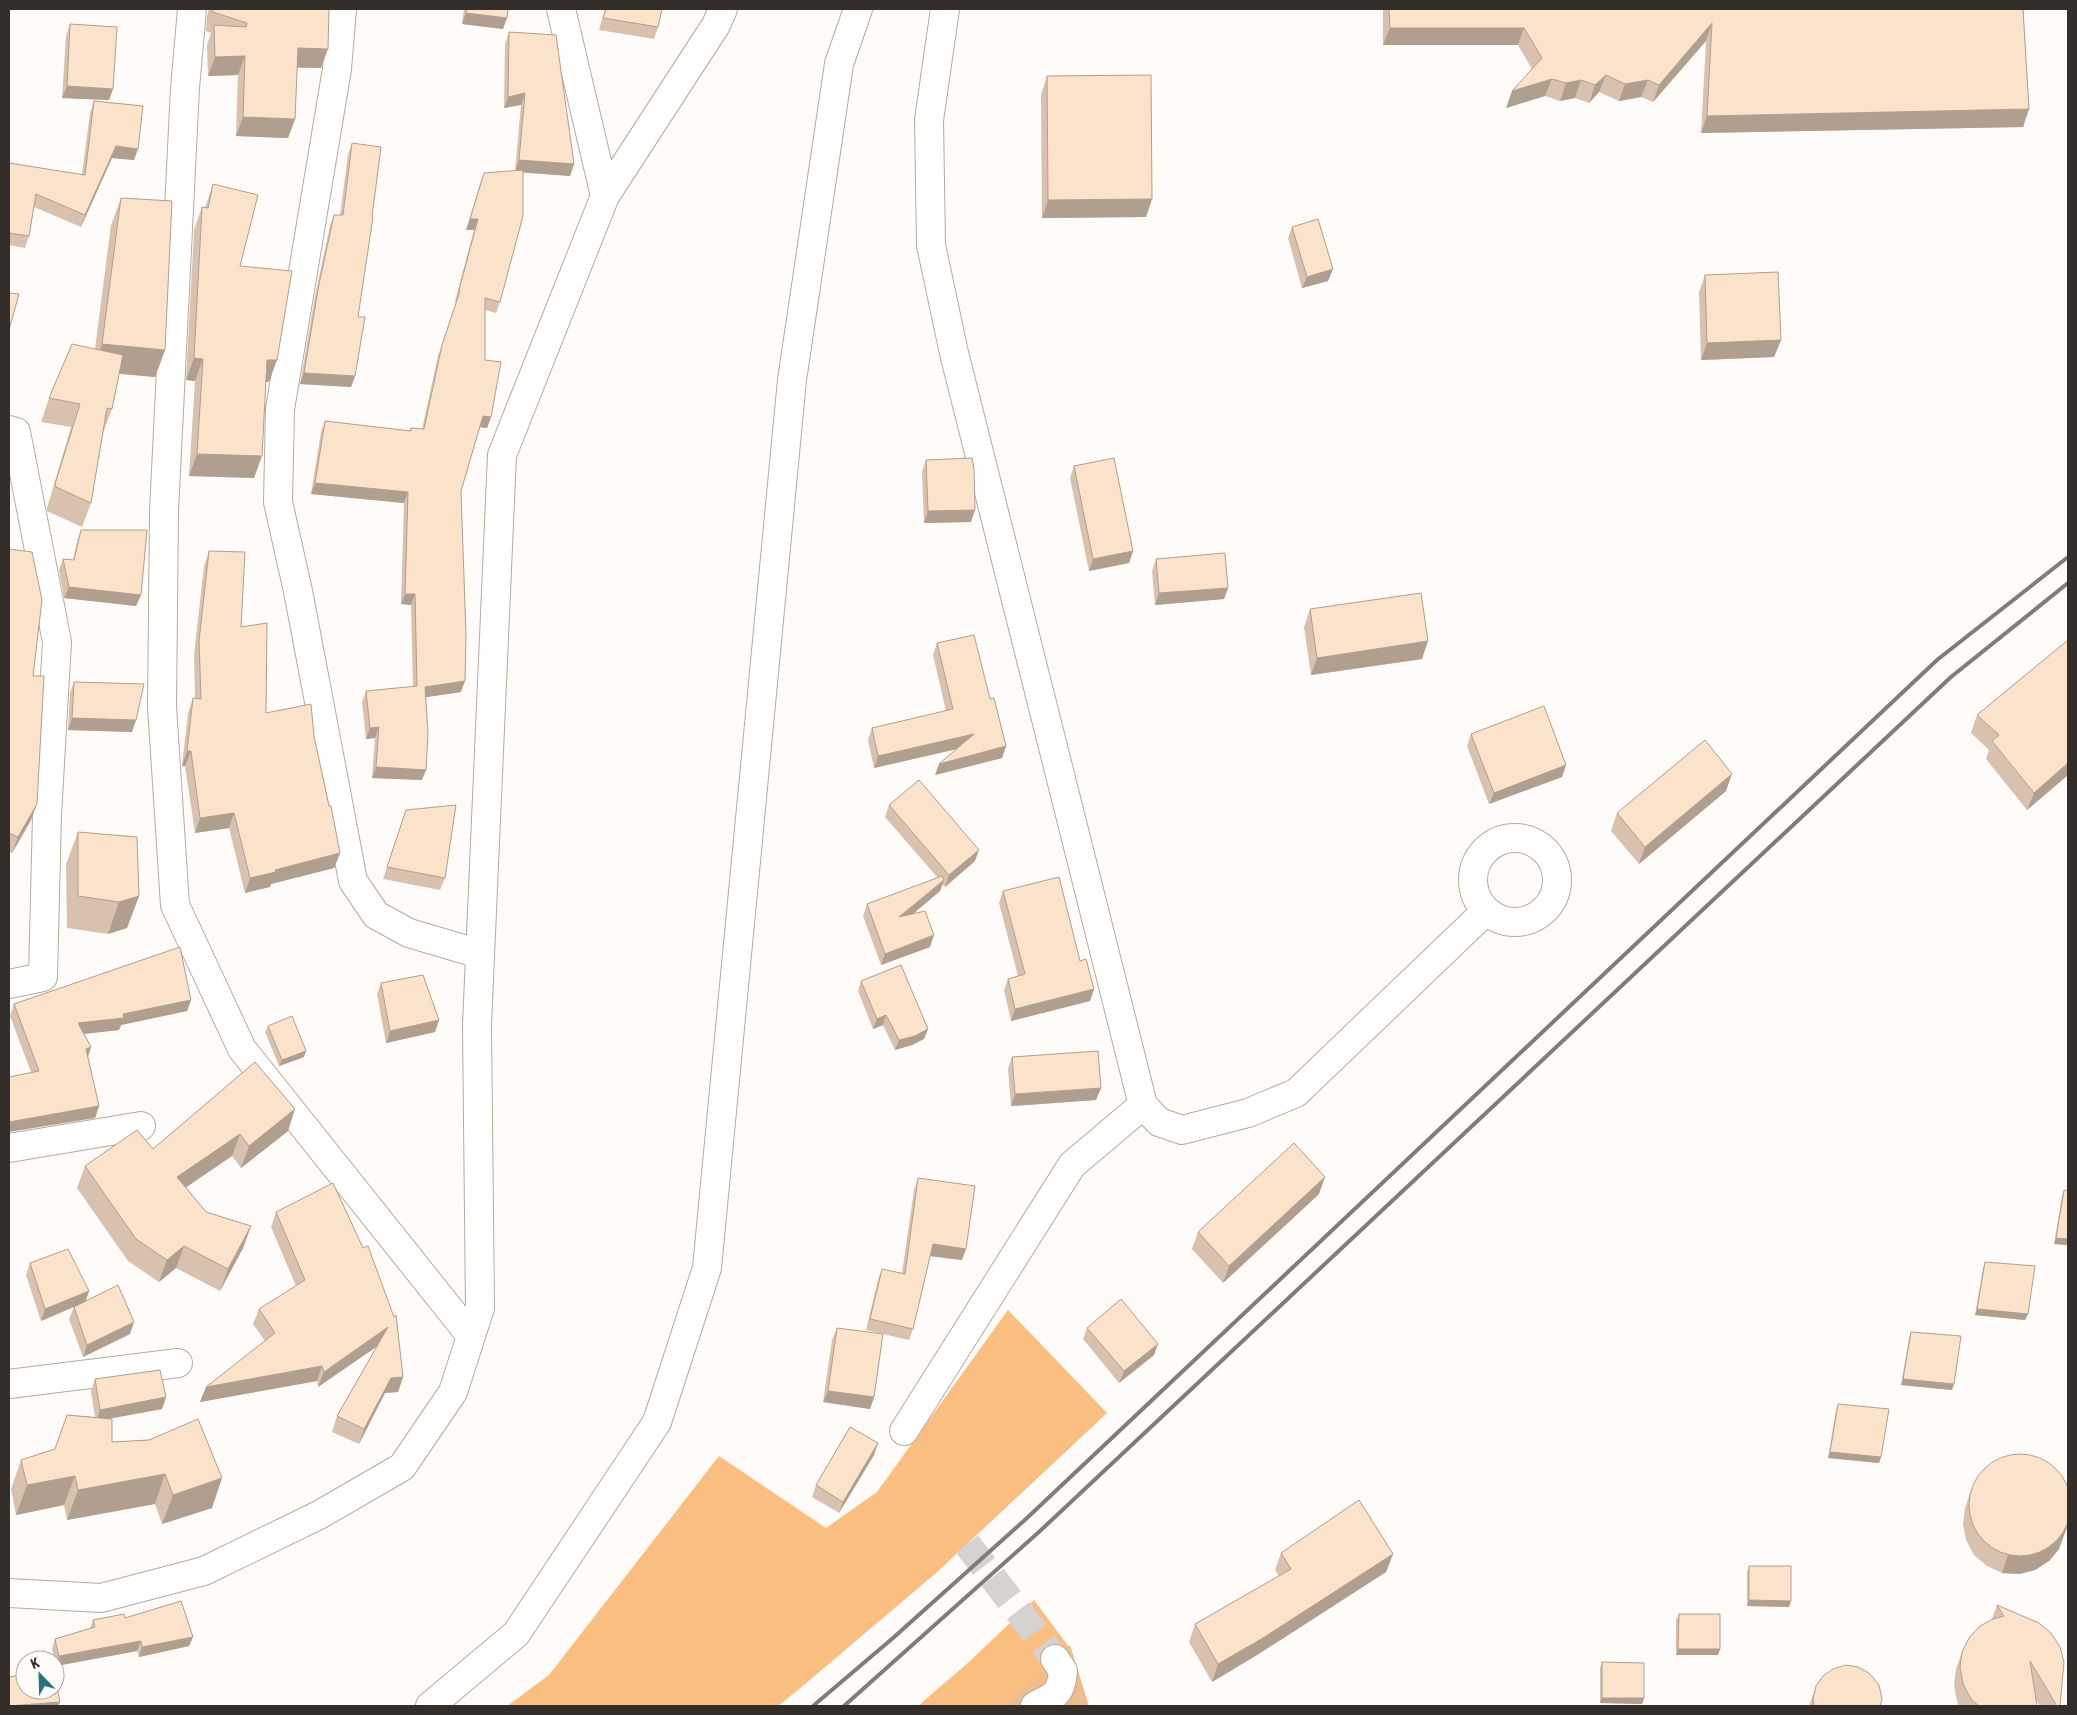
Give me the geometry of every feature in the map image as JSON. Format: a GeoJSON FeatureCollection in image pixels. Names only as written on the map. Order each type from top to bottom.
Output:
{"type":"FeatureCollection","features":[{"type":"Feature","properties":{"kind":"street"},"geometry":{"type":"LineString","coordinates":[[192,9],[185,88],[164,512],[162,706],[175,906],[242,1049],[471,1336]]}},
{"type":"Feature","properties":{"kind":"street"},"geometry":{"type":"LineString","coordinates":[[342,9],[338,69],[280,409],[278,502],[298,591],[353,881],[376,914],[392,924],[409,933],[480,954]]}},
{"type":"Feature","properties":{"kind":"street"},"geometry":{"type":"LineString","coordinates":[[561,9],[605,196]]}},
{"type":"Feature","properties":{"kind":"street"},"geometry":{"type":"LineString","coordinates":[[9,1593],[101,1598],[204,1570],[319,1515],[402,1467],[453,1392],[480,1308],[477,1025],[502,456],[605,196],[716,25],[723,9]]}},
{"type":"Feature","properties":{"kind":"street"},"geometry":{"type":"LineString","coordinates":[[430,1706],[516,1634],[658,1422],[707,1268],[792,380],[839,64],[858,9]]}},
{"type":"Feature","properties":{"kind":"street"},"geometry":{"type":"LineString","coordinates":[[945,9],[929,120],[931,245],[954,353],[1143,1105],[1159,1122],[1182,1130],[1248,1113],[1296,1093],[1486,911]]}},
{"type":"Feature","properties":{"kind":"street"},"geometry":{"type":"LineString","coordinates":[[9,430],[16,432],[57,642],[47,815],[43,977],[9,984]]}},
{"type":"Feature","properties":{"kind":"street"},"geometry":{"type":"LineString","coordinates":[[904,1431],[1072,1164],[1143,1105]]}},
{"type":"Feature","properties":{"kind":"street"},"geometry":{"type":"LineString","coordinates":[[9,1148],[141,1126]]}},
{"type":"Feature","properties":{"kind":"street"},"geometry":{"type":"LineString","coordinates":[[9,1384],[178,1363]]}},
{"type":"Feature","properties":{"kind":"street"},"geometry":{"type":"LineString","coordinates":[[1035,1706],[1057,1694],[1061,1689],[1059,1665],[1076,1706]]}},
{"type":"Feature","properties":{"kind":"shaded area"},"geometry":{"type":"Polygon","coordinates":[[[1008,1310],[1107,1413],[936,1573],[778,1706],[507,1706],[549,1675],[719,1456],[826,1528],[877,1492],[1008,1310]]]}},
{"type":"Feature","properties":{"kind":"shaded area"},"geometry":{"type":"Polygon","coordinates":[[[1034,1600],[1069,1647],[1004,1706],[918,1706],[970,1661],[1034,1600]]]}},
{"type":"Feature","properties":{"kind":"shaded area"},"geometry":{"type":"Polygon","coordinates":[[[1070,1645],[1089,1706],[1004,1706],[1070,1645]]]}},
{"type":"Feature","properties":{"kind":"building"},"geometry":{"type":"Polygon","coordinates":[[[213,9],[329,9],[328,49],[298,48],[295,119],[243,117],[245,56],[215,57],[214,25],[246,27],[247,23],[213,12],[213,9]]]}},
{"type":"Feature","properties":{"kind":"building"},"geometry":{"type":"Polygon","coordinates":[[[467,9],[508,9],[507,18],[466,13],[467,9]]]}},
{"type":"Feature","properties":{"kind":"building"},"geometry":{"type":"Polygon","coordinates":[[[606,9],[662,9],[658,27],[603,18],[606,9]]]}},
{"type":"Feature","properties":{"kind":"building"},"geometry":{"type":"Polygon","coordinates":[[[1389,9],[2023,9],[2029,109],[1707,116],[1712,23],[1659,85],[1648,80],[1625,84],[1606,75],[1595,85],[1581,80],[1566,83],[1552,79],[1512,91],[1542,58],[1524,28],[1390,28],[1389,9]]]}},
{"type":"Feature","properties":{"kind":"building"},"geometry":{"type":"Polygon","coordinates":[[[70,24],[117,27],[113,89],[67,86],[70,24]]]}},
{"type":"Feature","properties":{"kind":"building"},"geometry":{"type":"Polygon","coordinates":[[[509,32],[556,35],[574,164],[519,160],[525,93],[508,97],[509,32]]]}},
{"type":"Feature","properties":{"kind":"building"},"geometry":{"type":"Polygon","coordinates":[[[1151,75],[1152,199],[1048,200],[1047,76],[1151,75]]]}},
{"type":"Feature","properties":{"kind":"building"},"geometry":{"type":"Polygon","coordinates":[[[94,101],[143,106],[138,149],[116,146],[85,215],[36,194],[29,236],[9,233],[9,163],[85,175],[94,101]]]}},
{"type":"Feature","properties":{"kind":"building"},"geometry":{"type":"Polygon","coordinates":[[[352,143],[381,147],[358,317],[365,317],[355,376],[304,373],[319,284],[334,215],[343,215],[352,143]]]}},
{"type":"Feature","properties":{"kind":"building"},"geometry":{"type":"Polygon","coordinates":[[[523,170],[523,216],[500,302],[485,298],[485,360],[501,362],[491,417],[483,416],[461,491],[466,635],[465,681],[425,687],[428,732],[426,770],[376,767],[379,727],[370,728],[366,691],[417,686],[415,594],[405,594],[408,492],[315,483],[325,421],[411,431],[411,428],[424,429],[442,345],[460,291],[478,219],[470,219],[484,173],[523,170]]]}},
{"type":"Feature","properties":{"kind":"building"},"geometry":{"type":"Polygon","coordinates":[[[213,184],[258,195],[240,266],[292,271],[277,360],[267,360],[262,456],[197,454],[203,359],[194,358],[202,207],[208,208],[213,184]]]}},
{"type":"Feature","properties":{"kind":"building"},"geometry":{"type":"Polygon","coordinates":[[[121,198],[172,201],[165,350],[102,344],[121,198]]]}},
{"type":"Feature","properties":{"kind":"building"},"geometry":{"type":"Polygon","coordinates":[[[1318,219],[1333,269],[1307,277],[1292,227],[1318,219]]]}},
{"type":"Feature","properties":{"kind":"building"},"geometry":{"type":"Polygon","coordinates":[[[1778,272],[1781,340],[1707,343],[1705,275],[1778,272]]]}},
{"type":"Feature","properties":{"kind":"building"},"geometry":{"type":"Polygon","coordinates":[[[9,293],[19,294],[9,330],[9,293]]]}},
{"type":"Feature","properties":{"kind":"building"},"geometry":{"type":"Polygon","coordinates":[[[72,344],[123,355],[112,409],[107,408],[91,503],[56,487],[55,484],[80,404],[49,398],[72,344]]]}},
{"type":"Feature","properties":{"kind":"building"},"geometry":{"type":"Polygon","coordinates":[[[972,458],[975,510],[928,511],[926,460],[972,458]]]}},
{"type":"Feature","properties":{"kind":"building"},"geometry":{"type":"Polygon","coordinates":[[[1114,458],[1133,551],[1093,559],[1074,466],[1114,458]]]}},
{"type":"Feature","properties":{"kind":"building"},"geometry":{"type":"Polygon","coordinates":[[[81,530],[147,530],[141,595],[69,587],[63,559],[74,560],[81,530]]]}},
{"type":"Feature","properties":{"kind":"building"},"geometry":{"type":"Polygon","coordinates":[[[9,549],[32,552],[42,600],[33,676],[44,676],[37,804],[18,837],[9,833],[9,549]]]}},
{"type":"Feature","properties":{"kind":"building"},"geometry":{"type":"Polygon","coordinates":[[[209,551],[245,552],[241,627],[267,623],[266,713],[311,704],[314,736],[340,853],[250,878],[234,813],[200,818],[191,751],[187,751],[193,698],[201,699],[199,641],[209,551]]]}},
{"type":"Feature","properties":{"kind":"building"},"geometry":{"type":"Polygon","coordinates":[[[1225,553],[1228,588],[1159,593],[1156,559],[1225,553]]]}},
{"type":"Feature","properties":{"kind":"building"},"geometry":{"type":"Polygon","coordinates":[[[1421,593],[1428,641],[1317,658],[1310,609],[1421,593]]]}},
{"type":"Feature","properties":{"kind":"building"},"geometry":{"type":"Polygon","coordinates":[[[974,635],[990,699],[994,698],[1006,746],[939,764],[974,734],[878,756],[872,728],[953,709],[937,643],[974,635]]]}},
{"type":"Feature","properties":{"kind":"building"},"geometry":{"type":"Polygon","coordinates":[[[2068,640],[2068,763],[2034,793],[1992,741],[1999,735],[1977,715],[2068,640]]]}},
{"type":"Feature","properties":{"kind":"building"},"geometry":{"type":"Polygon","coordinates":[[[74,682],[144,684],[136,720],[72,718],[74,682]]]}},
{"type":"Feature","properties":{"kind":"building"},"geometry":{"type":"Polygon","coordinates":[[[1544,706],[1566,765],[1494,793],[1471,734],[1544,706]]]}},
{"type":"Feature","properties":{"kind":"building"},"geometry":{"type":"Polygon","coordinates":[[[1705,740],[1732,774],[1645,847],[1617,813],[1705,740]]]}},
{"type":"Feature","properties":{"kind":"building"},"geometry":{"type":"Polygon","coordinates":[[[919,780],[979,850],[949,875],[889,805],[919,780]]]}},
{"type":"Feature","properties":{"kind":"building"},"geometry":{"type":"Polygon","coordinates":[[[456,805],[445,878],[387,867],[406,810],[456,805]]]}},
{"type":"Feature","properties":{"kind":"building"},"geometry":{"type":"Polygon","coordinates":[[[78,832],[137,837],[139,896],[119,902],[78,896],[78,832]]]}},
{"type":"Feature","properties":{"kind":"building"},"geometry":{"type":"Polygon","coordinates":[[[942,876],[944,880],[899,917],[925,911],[934,935],[885,954],[867,904],[942,876]]]}},
{"type":"Feature","properties":{"kind":"building"},"geometry":{"type":"Polygon","coordinates":[[[1059,877],[1080,961],[1086,959],[1094,989],[1015,1009],[1008,979],[1025,974],[1003,891],[1059,877]]]}},
{"type":"Feature","properties":{"kind":"building"},"geometry":{"type":"Polygon","coordinates":[[[180,947],[191,1000],[123,1014],[124,1018],[78,1023],[91,1047],[86,1049],[99,1106],[9,1122],[9,1077],[39,1071],[14,1004],[180,947]]]}},
{"type":"Feature","properties":{"kind":"building"},"geometry":{"type":"Polygon","coordinates":[[[901,965],[928,1029],[915,1036],[899,1040],[886,1015],[877,1019],[861,981],[901,965]]]}},
{"type":"Feature","properties":{"kind":"building"},"geometry":{"type":"Polygon","coordinates":[[[423,975],[439,1020],[390,1031],[381,983],[423,975]]]}},
{"type":"Feature","properties":{"kind":"building"},"geometry":{"type":"Polygon","coordinates":[[[292,1016],[306,1051],[282,1060],[268,1026],[292,1016]]]}},
{"type":"Feature","properties":{"kind":"building"},"geometry":{"type":"Polygon","coordinates":[[[1098,1051],[1101,1088],[1015,1094],[1012,1057],[1098,1051]]]}},
{"type":"Feature","properties":{"kind":"building"},"geometry":{"type":"Polygon","coordinates":[[[255,1062],[295,1109],[249,1146],[240,1134],[177,1177],[206,1212],[251,1226],[228,1269],[184,1246],[167,1260],[136,1239],[85,1166],[137,1130],[153,1149],[255,1062]]]}},
{"type":"Feature","properties":{"kind":"building"},"geometry":{"type":"Polygon","coordinates":[[[1294,1143],[1325,1177],[1229,1266],[1198,1232],[1294,1143]]]}},
{"type":"Feature","properties":{"kind":"building"},"geometry":{"type":"Polygon","coordinates":[[[918,1178],[975,1186],[966,1249],[933,1244],[913,1329],[870,1319],[882,1269],[905,1274],[918,1178]]]}},
{"type":"Feature","properties":{"kind":"building"},"geometry":{"type":"Polygon","coordinates":[[[333,1183],[363,1248],[368,1246],[394,1317],[396,1315],[403,1377],[391,1378],[364,1429],[337,1416],[388,1327],[324,1372],[322,1366],[206,1387],[275,1333],[259,1309],[305,1280],[276,1212],[333,1183]]]}},
{"type":"Feature","properties":{"kind":"building"},"geometry":{"type":"Polygon","coordinates":[[[2064,1190],[2068,1191],[2068,1239],[2056,1238],[2064,1190]]]}},
{"type":"Feature","properties":{"kind":"building"},"geometry":{"type":"Polygon","coordinates":[[[68,1249],[89,1291],[45,1309],[30,1263],[68,1249]]]}},
{"type":"Feature","properties":{"kind":"building"},"geometry":{"type":"Polygon","coordinates":[[[1985,1262],[2035,1266],[2028,1314],[1977,1309],[1985,1262]]]}},
{"type":"Feature","properties":{"kind":"building"},"geometry":{"type":"Polygon","coordinates":[[[118,1285],[134,1322],[87,1345],[74,1307],[118,1285]]]}},
{"type":"Feature","properties":{"kind":"building"},"geometry":{"type":"Polygon","coordinates":[[[1121,1299],[1158,1344],[1124,1371],[1087,1328],[1121,1299]]]}},
{"type":"Feature","properties":{"kind":"building"},"geometry":{"type":"Polygon","coordinates":[[[837,1328],[883,1334],[874,1397],[828,1391],[837,1328]]]}},
{"type":"Feature","properties":{"kind":"building"},"geometry":{"type":"Polygon","coordinates":[[[1911,1332],[1961,1336],[1954,1384],[1903,1379],[1911,1332]]]}},
{"type":"Feature","properties":{"kind":"building"},"geometry":{"type":"Polygon","coordinates":[[[160,1370],[166,1397],[100,1410],[95,1379],[160,1370]]]}},
{"type":"Feature","properties":{"kind":"building"},"geometry":{"type":"Polygon","coordinates":[[[1838,1404],[1889,1409],[1881,1457],[1830,1452],[1838,1404]]]}},
{"type":"Feature","properties":{"kind":"building"},"geometry":{"type":"Polygon","coordinates":[[[67,1415],[112,1419],[112,1442],[149,1440],[198,1419],[222,1478],[173,1495],[165,1474],[78,1490],[75,1476],[27,1485],[21,1460],[55,1449],[67,1415]]]}},
{"type":"Feature","properties":{"kind":"building"},"geometry":{"type":"Polygon","coordinates":[[[850,1427],[878,1443],[843,1502],[816,1485],[850,1427]]]}},
{"type":"Feature","properties":{"kind":"building"},"geometry":{"type":"Polygon","coordinates":[[[2020,1454],[2040,1458],[2056,1469],[2067,1485],[2071,1505],[2067,1525],[2056,1541],[2040,1552],[2020,1556],[2000,1552],[1984,1541],[1973,1525],[1969,1505],[1973,1485],[1984,1469],[2000,1458],[2020,1454]]]}},
{"type":"Feature","properties":{"kind":"building"},"geometry":{"type":"Polygon","coordinates":[[[1359,1500],[1393,1554],[1263,1638],[1218,1664],[1195,1624],[1291,1569],[1281,1553],[1359,1500]]]}},
{"type":"Feature","properties":{"kind":"building"},"geometry":{"type":"Polygon","coordinates":[[[1749,1566],[1791,1566],[1791,1601],[1749,1600],[1749,1566]]]}},
{"type":"Feature","properties":{"kind":"building"},"geometry":{"type":"Polygon","coordinates":[[[181,1601],[193,1637],[142,1647],[141,1641],[65,1655],[65,1650],[58,1650],[55,1639],[95,1627],[93,1620],[124,1614],[125,1618],[181,1601]]]}},
{"type":"Feature","properties":{"kind":"building"},"geometry":{"type":"Polygon","coordinates":[[[1997,1605],[2039,1623],[2051,1633],[2060,1647],[2064,1662],[2060,1706],[2057,1706],[2030,1661],[2037,1706],[1979,1706],[1971,1699],[1963,1684],[1960,1667],[1962,1652],[1969,1638],[1980,1626],[2004,1616],[1997,1605]]]}},
{"type":"Feature","properties":{"kind":"building"},"geometry":{"type":"Polygon","coordinates":[[[1679,1614],[1720,1614],[1720,1649],[1678,1649],[1679,1614]]]}},
{"type":"Feature","properties":{"kind":"building"},"geometry":{"type":"Polygon","coordinates":[[[1602,1662],[1644,1663],[1644,1698],[1602,1698],[1602,1662]]]}},
{"type":"Feature","properties":{"kind":"building"},"geometry":{"type":"Polygon","coordinates":[[[1846,1665],[1858,1667],[1869,1673],[1879,1685],[1882,1699],[1880,1706],[1814,1706],[1813,1699],[1816,1686],[1823,1676],[1833,1669],[1846,1665]]]}},
{"type":"Feature","properties":{"kind":"building"},"geometry":{"type":"Polygon","coordinates":[[[15,1676],[15,1700],[60,1700],[60,1702],[9,1706],[9,1677],[15,1676]]]}},
{"type":"Feature","properties":{"kind":"tunnel"},"geometry":{"type":"LineString","coordinates":[[967,1544],[1055,1659]]}},
{"type":"Feature","properties":{"kind":"railway"},"geometry":{"type":"LineString","coordinates":[[813,1706],[893,1638],[1027,1518],[1937,660],[2068,557]]}},
{"type":"Feature","properties":{"kind":"railway"},"geometry":{"type":"LineString","coordinates":[[844,1706],[1040,1531],[1951,677],[2068,583]]}}]}
